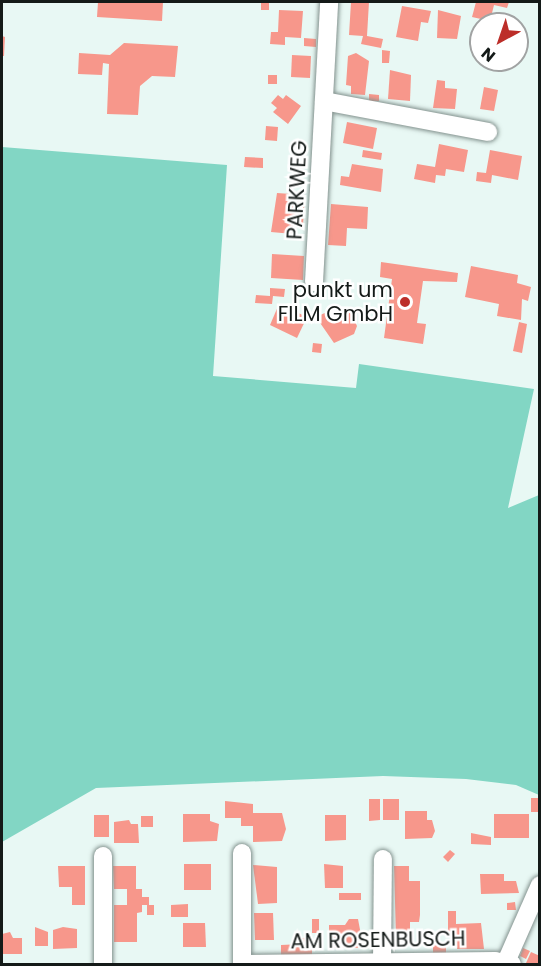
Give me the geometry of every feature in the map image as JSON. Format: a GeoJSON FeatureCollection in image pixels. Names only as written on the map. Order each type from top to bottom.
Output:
{"type":"FeatureCollection","features":[{"type":"Feature","properties":{"kind":"street","name":"PARKWEG"},"geometry":{"type":"LineString","coordinates":[[314,282],[329,2]]}},
{"type":"Feature","properties":{"kind":"street"},"geometry":{"type":"LineString","coordinates":[[324,101],[488,132]]}},
{"type":"Feature","properties":{"kind":"street"},"geometry":{"type":"LineString","coordinates":[[242,853],[243,964]]}},
{"type":"Feature","properties":{"kind":"street"},"geometry":{"type":"LineString","coordinates":[[103,856],[103,964]]}},
{"type":"Feature","properties":{"kind":"street"},"geometry":{"type":"LineString","coordinates":[[382,964],[383,859]]}},
{"type":"Feature","properties":{"kind":"street"},"geometry":{"type":"LineString","coordinates":[[509,963],[540,885]]}},
{"type":"Feature","properties":{"kind":"street","name":"AM ROSENBUSCH"},"geometry":{"type":"LineString","coordinates":[[243,964],[509,963]]}},
{"type":"Feature","properties":{"kind":"green space"},"geometry":{"type":"Polygon","coordinates":[[[2,147],[227,165],[213,376],[356,388],[359,364],[534,389],[508,508],[539,495],[539,795],[516,785],[466,779],[383,776],[96,788],[2,842],[2,147]]]}},
{"type":"Feature","properties":{"kind":"building"},"geometry":{"type":"Polygon","coordinates":[[[98,2],[163,2],[162,21],[97,17],[98,2]]]}},
{"type":"Feature","properties":{"kind":"building"},"geometry":{"type":"Polygon","coordinates":[[[261,2],[269,2],[269,10],[261,10],[261,2]]]}},
{"type":"Feature","properties":{"kind":"building"},"geometry":{"type":"Polygon","coordinates":[[[351,2],[369,2],[367,36],[383,39],[381,48],[361,44],[363,36],[349,35],[351,2]]]}},
{"type":"Feature","properties":{"kind":"building"},"geometry":{"type":"Polygon","coordinates":[[[476,2],[509,2],[507,8],[494,5],[492,12],[473,12],[476,2]]]}},
{"type":"Feature","properties":{"kind":"building"},"geometry":{"type":"Polygon","coordinates":[[[402,6],[431,11],[428,23],[421,22],[418,41],[396,37],[402,6]]]}},
{"type":"Feature","properties":{"kind":"building"},"geometry":{"type":"Polygon","coordinates":[[[279,10],[303,11],[301,38],[285,37],[285,45],[270,44],[271,32],[278,32],[279,10]]]}},
{"type":"Feature","properties":{"kind":"building"},"geometry":{"type":"Polygon","coordinates":[[[438,10],[461,16],[457,39],[437,38],[438,10]]]}},
{"type":"Feature","properties":{"kind":"building"},"geometry":{"type":"Polygon","coordinates":[[[2,36],[5,37],[4,56],[2,56],[2,36]]]}},
{"type":"Feature","properties":{"kind":"building"},"geometry":{"type":"Polygon","coordinates":[[[304,38],[316,39],[316,47],[304,46],[304,38]]]}},
{"type":"Feature","properties":{"kind":"building"},"geometry":{"type":"Polygon","coordinates":[[[124,43],[178,46],[175,77],[152,76],[140,86],[138,115],[107,114],[109,64],[103,63],[102,75],[78,74],[79,53],[110,55],[124,43]]]}},
{"type":"Feature","properties":{"kind":"building"},"geometry":{"type":"Polygon","coordinates":[[[382,50],[390,51],[389,63],[382,63],[382,50]]]}},
{"type":"Feature","properties":{"kind":"building"},"geometry":{"type":"Polygon","coordinates":[[[356,53],[369,61],[365,95],[351,94],[351,86],[346,85],[348,56],[356,53]]]}},
{"type":"Feature","properties":{"kind":"building"},"geometry":{"type":"Polygon","coordinates":[[[292,55],[311,56],[310,78],[291,77],[292,55]]]}},
{"type":"Feature","properties":{"kind":"building"},"geometry":{"type":"Polygon","coordinates":[[[390,70],[411,75],[410,101],[388,99],[390,70]]]}},
{"type":"Feature","properties":{"kind":"building"},"geometry":{"type":"Polygon","coordinates":[[[268,75],[277,75],[277,84],[268,84],[268,75]]]}},
{"type":"Feature","properties":{"kind":"building"},"geometry":{"type":"Polygon","coordinates":[[[437,80],[445,81],[445,88],[457,89],[455,109],[433,108],[437,80]]]}},
{"type":"Feature","properties":{"kind":"building"},"geometry":{"type":"Polygon","coordinates":[[[484,87],[498,90],[494,111],[480,109],[484,87]]]}},
{"type":"Feature","properties":{"kind":"building"},"geometry":{"type":"Polygon","coordinates":[[[369,94],[379,95],[379,101],[369,101],[369,94]]]}},
{"type":"Feature","properties":{"kind":"building"},"geometry":{"type":"Polygon","coordinates":[[[278,95],[283,99],[286,95],[301,106],[288,124],[273,112],[277,108],[271,103],[278,95]]]}},
{"type":"Feature","properties":{"kind":"building"},"geometry":{"type":"Polygon","coordinates":[[[347,122],[377,128],[373,149],[343,143],[347,122]]]}},
{"type":"Feature","properties":{"kind":"building"},"geometry":{"type":"Polygon","coordinates":[[[266,126],[278,127],[277,141],[265,140],[266,126]]]}},
{"type":"Feature","properties":{"kind":"building"},"geometry":{"type":"Polygon","coordinates":[[[439,144],[468,150],[464,172],[446,169],[445,176],[436,175],[435,183],[414,179],[417,164],[435,167],[439,144]]]}},
{"type":"Feature","properties":{"kind":"building"},"geometry":{"type":"Polygon","coordinates":[[[363,150],[382,153],[381,160],[362,157],[363,150]]]}},
{"type":"Feature","properties":{"kind":"building"},"geometry":{"type":"Polygon","coordinates":[[[490,150],[522,156],[518,180],[492,175],[491,183],[476,181],[477,172],[486,173],[490,150]]]}},
{"type":"Feature","properties":{"kind":"building"},"geometry":{"type":"Polygon","coordinates":[[[245,157],[263,158],[263,168],[244,167],[245,157]]]}},
{"type":"Feature","properties":{"kind":"building"},"geometry":{"type":"Polygon","coordinates":[[[352,164],[383,169],[381,192],[340,185],[341,176],[349,177],[352,164]]]}},
{"type":"Feature","properties":{"kind":"building"},"geometry":{"type":"Polygon","coordinates":[[[277,193],[305,195],[303,225],[293,225],[293,234],[271,232],[277,193]]]}},
{"type":"Feature","properties":{"kind":"building"},"geometry":{"type":"Polygon","coordinates":[[[331,204],[368,207],[367,229],[347,228],[346,246],[328,245],[331,204]]]}},
{"type":"Feature","properties":{"kind":"building"},"geometry":{"type":"Polygon","coordinates":[[[272,254],[304,256],[303,280],[271,278],[272,254]]]}},
{"type":"Feature","properties":{"kind":"building","name":"punkt um FILM GmbH"},"geometry":{"type":"Polygon","coordinates":[[[381,262],[458,273],[457,282],[423,281],[417,323],[426,324],[423,344],[384,338],[392,279],[380,277],[381,262]]]}},
{"type":"Feature","properties":{"kind":"building"},"geometry":{"type":"Polygon","coordinates":[[[471,266],[518,275],[517,283],[531,287],[528,301],[522,299],[521,320],[497,316],[499,304],[465,297],[471,266]]]}},
{"type":"Feature","properties":{"kind":"building"},"geometry":{"type":"Polygon","coordinates":[[[270,288],[285,289],[284,297],[273,296],[272,304],[255,303],[256,295],[270,296],[270,288]]]}},
{"type":"Feature","properties":{"kind":"building"},"geometry":{"type":"Polygon","coordinates":[[[279,304],[307,317],[297,338],[270,325],[279,304]]]}},
{"type":"Feature","properties":{"kind":"building"},"geometry":{"type":"Polygon","coordinates":[[[348,307],[357,326],[354,334],[334,343],[316,317],[329,311],[332,318],[348,307]]]}},
{"type":"Feature","properties":{"kind":"building"},"geometry":{"type":"Polygon","coordinates":[[[519,322],[527,324],[522,353],[513,351],[519,322]]]}},
{"type":"Feature","properties":{"kind":"building"},"geometry":{"type":"Polygon","coordinates":[[[313,343],[322,344],[321,353],[312,352],[313,343]]]}},
{"type":"Feature","properties":{"kind":"building"},"geometry":{"type":"Polygon","coordinates":[[[531,798],[540,798],[540,812],[531,812],[531,798]]]}},
{"type":"Feature","properties":{"kind":"building"},"geometry":{"type":"Polygon","coordinates":[[[369,799],[380,799],[380,820],[369,821],[369,799]]]}},
{"type":"Feature","properties":{"kind":"building"},"geometry":{"type":"Polygon","coordinates":[[[383,799],[399,799],[399,820],[383,820],[383,799]]]}},
{"type":"Feature","properties":{"kind":"building"},"geometry":{"type":"Polygon","coordinates":[[[225,801],[253,804],[253,813],[282,813],[286,829],[282,841],[253,842],[253,826],[241,826],[241,818],[225,818],[225,801]]]}},
{"type":"Feature","properties":{"kind":"building"},"geometry":{"type":"Polygon","coordinates":[[[405,811],[427,811],[427,820],[432,820],[435,831],[432,838],[405,839],[405,811]]]}},
{"type":"Feature","properties":{"kind":"building"},"geometry":{"type":"Polygon","coordinates":[[[183,814],[210,814],[210,821],[219,824],[217,841],[183,842],[183,814]]]}},
{"type":"Feature","properties":{"kind":"building"},"geometry":{"type":"Polygon","coordinates":[[[494,814],[529,814],[529,838],[494,838],[494,814]]]}},
{"type":"Feature","properties":{"kind":"building"},"geometry":{"type":"Polygon","coordinates":[[[94,815],[109,815],[109,837],[94,837],[94,815]]]}},
{"type":"Feature","properties":{"kind":"building"},"geometry":{"type":"Polygon","coordinates":[[[325,815],[346,815],[346,840],[325,841],[325,815]]]}},
{"type":"Feature","properties":{"kind":"building"},"geometry":{"type":"Polygon","coordinates":[[[141,816],[153,816],[153,827],[141,827],[141,816]]]}},
{"type":"Feature","properties":{"kind":"building"},"geometry":{"type":"Polygon","coordinates":[[[129,820],[131,824],[138,824],[139,843],[114,843],[114,822],[129,820]]]}},
{"type":"Feature","properties":{"kind":"building"},"geometry":{"type":"Polygon","coordinates":[[[471,833],[491,837],[491,845],[471,844],[471,833]]]}},
{"type":"Feature","properties":{"kind":"building"},"geometry":{"type":"Polygon","coordinates":[[[450,850],[455,854],[448,862],[443,857],[450,850]]]}},
{"type":"Feature","properties":{"kind":"building"},"geometry":{"type":"Polygon","coordinates":[[[184,864],[211,864],[211,890],[184,890],[184,864]]]}},
{"type":"Feature","properties":{"kind":"building"},"geometry":{"type":"Polygon","coordinates":[[[324,864],[343,866],[343,888],[325,888],[324,864]]]}},
{"type":"Feature","properties":{"kind":"building"},"geometry":{"type":"Polygon","coordinates":[[[253,865],[277,867],[277,903],[258,904],[253,865]]]}},
{"type":"Feature","properties":{"kind":"building"},"geometry":{"type":"Polygon","coordinates":[[[58,866],[85,866],[85,905],[72,905],[72,887],[59,887],[58,866]]]}},
{"type":"Feature","properties":{"kind":"building"},"geometry":{"type":"Polygon","coordinates":[[[113,866],[136,866],[136,889],[142,889],[142,897],[149,897],[149,905],[154,905],[154,915],[147,915],[147,905],[142,905],[142,912],[137,913],[137,942],[114,942],[114,905],[127,905],[127,889],[114,889],[113,866]]]}},
{"type":"Feature","properties":{"kind":"building"},"geometry":{"type":"Polygon","coordinates":[[[394,866],[409,866],[409,881],[420,881],[419,922],[410,922],[410,937],[396,937],[394,866]]]}},
{"type":"Feature","properties":{"kind":"building"},"geometry":{"type":"Polygon","coordinates":[[[480,874],[504,874],[504,881],[516,881],[519,893],[481,894],[480,874]]]}},
{"type":"Feature","properties":{"kind":"building"},"geometry":{"type":"Polygon","coordinates":[[[339,893],[361,893],[361,900],[339,900],[339,893]]]}},
{"type":"Feature","properties":{"kind":"building"},"geometry":{"type":"Polygon","coordinates":[[[515,902],[516,910],[507,910],[507,903],[515,902]]]}},
{"type":"Feature","properties":{"kind":"building"},"geometry":{"type":"Polygon","coordinates":[[[188,904],[188,917],[171,917],[171,905],[188,904]]]}},
{"type":"Feature","properties":{"kind":"building"},"geometry":{"type":"Polygon","coordinates":[[[448,911],[456,911],[456,924],[481,923],[484,949],[457,949],[456,933],[448,933],[448,911]]]}},
{"type":"Feature","properties":{"kind":"building"},"geometry":{"type":"Polygon","coordinates":[[[254,913],[273,913],[274,940],[255,940],[254,913]]]}},
{"type":"Feature","properties":{"kind":"building"},"geometry":{"type":"Polygon","coordinates":[[[312,919],[319,919],[319,933],[312,933],[312,919]]]}},
{"type":"Feature","properties":{"kind":"building"},"geometry":{"type":"Polygon","coordinates":[[[349,919],[358,919],[361,935],[358,948],[329,948],[329,925],[345,925],[349,919]]]}},
{"type":"Feature","properties":{"kind":"building"},"geometry":{"type":"Polygon","coordinates":[[[183,923],[205,923],[206,947],[183,947],[183,923]]]}},
{"type":"Feature","properties":{"kind":"building"},"geometry":{"type":"Polygon","coordinates":[[[35,927],[48,932],[48,946],[35,946],[35,927]]]}},
{"type":"Feature","properties":{"kind":"building"},"geometry":{"type":"Polygon","coordinates":[[[63,927],[77,929],[77,948],[53,949],[53,930],[63,927]]]}},
{"type":"Feature","properties":{"kind":"building"},"geometry":{"type":"Polygon","coordinates":[[[10,932],[13,938],[22,938],[22,954],[2,954],[2,934],[10,932]]]}},
{"type":"Feature","properties":{"kind":"building"},"geometry":{"type":"Polygon","coordinates":[[[312,937],[312,956],[281,956],[281,945],[302,944],[302,938],[312,937]]]}},
{"type":"Feature","properties":{"kind":"building"},"geometry":{"type":"Polygon","coordinates":[[[433,944],[446,944],[446,953],[433,954],[433,944]]]}},
{"type":"Feature","properties":{"kind":"building"},"geometry":{"type":"Polygon","coordinates":[[[523,948],[530,951],[526,959],[520,956],[523,948]]]}},
{"type":"Feature","properties":{"kind":"building"},"geometry":{"type":"Polygon","coordinates":[[[531,952],[540,956],[540,964],[526,963],[531,952]]]}},
{"type":"Feature","properties":{"kind":"place","name":"punkt um FILM GmbH"},"geometry":{"type":"Point","coordinates":[405,302]}}]}
